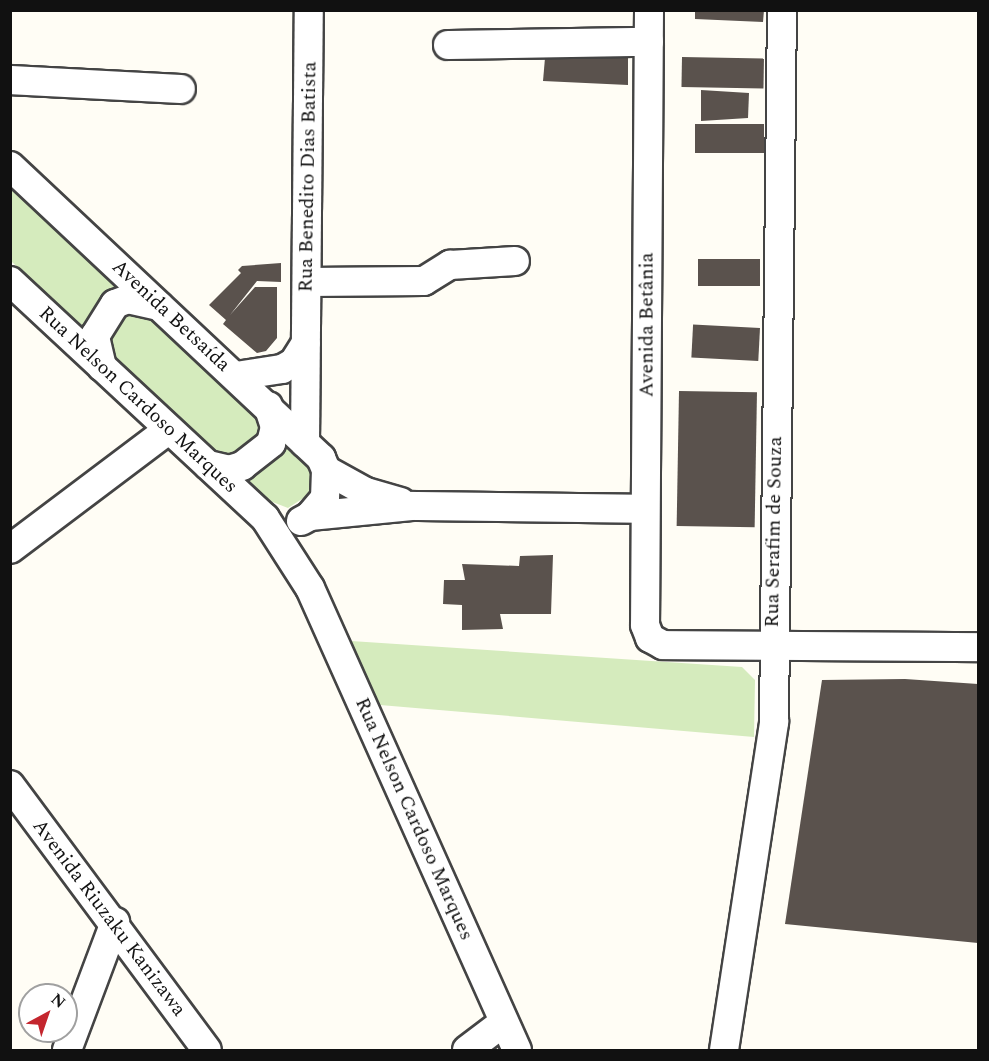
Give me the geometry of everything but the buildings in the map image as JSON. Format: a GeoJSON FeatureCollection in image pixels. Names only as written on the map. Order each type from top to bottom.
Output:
{"type":"FeatureCollection","features":[{"type":"Feature","properties":{"kind":"street","name":"Rua Benedito Dias Batista"},"geometry":{"type":"LineString","coordinates":[[305,443],[309,10]]}},
{"type":"Feature","properties":{"kind":"street","name":"Avenida Betânia"},"geometry":{"type":"LineString","coordinates":[[649,10],[645,625],[650,638],[663,645],[773,647]]}},
{"type":"Feature","properties":{"kind":"street","name":"Rua Serafim de Souza"},"geometry":{"type":"LineString","coordinates":[[724,1050],[774,722],[773,647],[782,10]]}},
{"type":"Feature","properties":{"kind":"street"},"geometry":{"type":"LineString","coordinates":[[448,45],[649,42]]}},
{"type":"Feature","properties":{"kind":"street"},"geometry":{"type":"LineString","coordinates":[[10,80],[181,89]]}},
{"type":"Feature","properties":{"kind":"street"},"geometry":{"type":"LineString","coordinates":[[10,93],[40,81]]}},
{"type":"Feature","properties":{"kind":"street","name":"Avenida Betsaída"},"geometry":{"type":"LineString","coordinates":[[10,166],[268,406],[305,443],[326,470],[366,492],[412,506]]}},
{"type":"Feature","properties":{"kind":"street"},"geometry":{"type":"LineString","coordinates":[[307,282],[423,281],[450,265],[515,261]]}},
{"type":"Feature","properties":{"kind":"street","name":"Rua Nelson Cardoso Marques"},"geometry":{"type":"LineString","coordinates":[[10,281],[266,518],[310,588],[517,1050]]}},
{"type":"Feature","properties":{"kind":"street"},"geometry":{"type":"LineString","coordinates":[[102,367],[95,336],[115,304],[128,299],[159,306]]}},
{"type":"Feature","properties":{"kind":"street"},"geometry":{"type":"LineString","coordinates":[[236,376],[282,369],[294,362],[306,343]]}},
{"type":"Feature","properties":{"kind":"street"},"geometry":{"type":"LineString","coordinates":[[208,465],[229,470],[242,466],[270,443],[274,427],[268,406]]}},
{"type":"Feature","properties":{"kind":"street"},"geometry":{"type":"LineString","coordinates":[[10,549],[169,429]]}},
{"type":"Feature","properties":{"kind":"street"},"geometry":{"type":"LineString","coordinates":[[266,518],[286,526],[306,519],[325,498],[326,470]]}},
{"type":"Feature","properties":{"kind":"street","name":"Avenida Betsaída"},"geometry":{"type":"LineString","coordinates":[[306,519],[412,506],[645,509]]}},
{"type":"Feature","properties":{"kind":"street","name":"Rua Nelson Cardoso Marques"},"geometry":{"type":"LineString","coordinates":[[306,519],[310,588]]}},
{"type":"Feature","properties":{"kind":"street"},"geometry":{"type":"LineString","coordinates":[[773,647],[978,647]]}},
{"type":"Feature","properties":{"kind":"street","name":"Avenida Riuzaku Kanizawa"},"geometry":{"type":"LineString","coordinates":[[10,785],[115,922],[207,1050]]}},
{"type":"Feature","properties":{"kind":"street"},"geometry":{"type":"LineString","coordinates":[[68,1050],[115,922]]}},
{"type":"Feature","properties":{"kind":"street"},"geometry":{"type":"LineString","coordinates":[[467,1050],[504,1022]]}},
{"type":"Feature","properties":{"kind":"green space"},"geometry":{"type":"Polygon","coordinates":[[[10,179],[160,327],[310,466],[316,481],[305,497],[288,508],[270,501],[236,474],[11,261],[10,179]]]}},
{"type":"Feature","properties":{"kind":"green space"},"geometry":{"type":"Polygon","coordinates":[[[351,641],[742,667],[755,680],[754,737],[380,705],[351,641]]]}}]}
